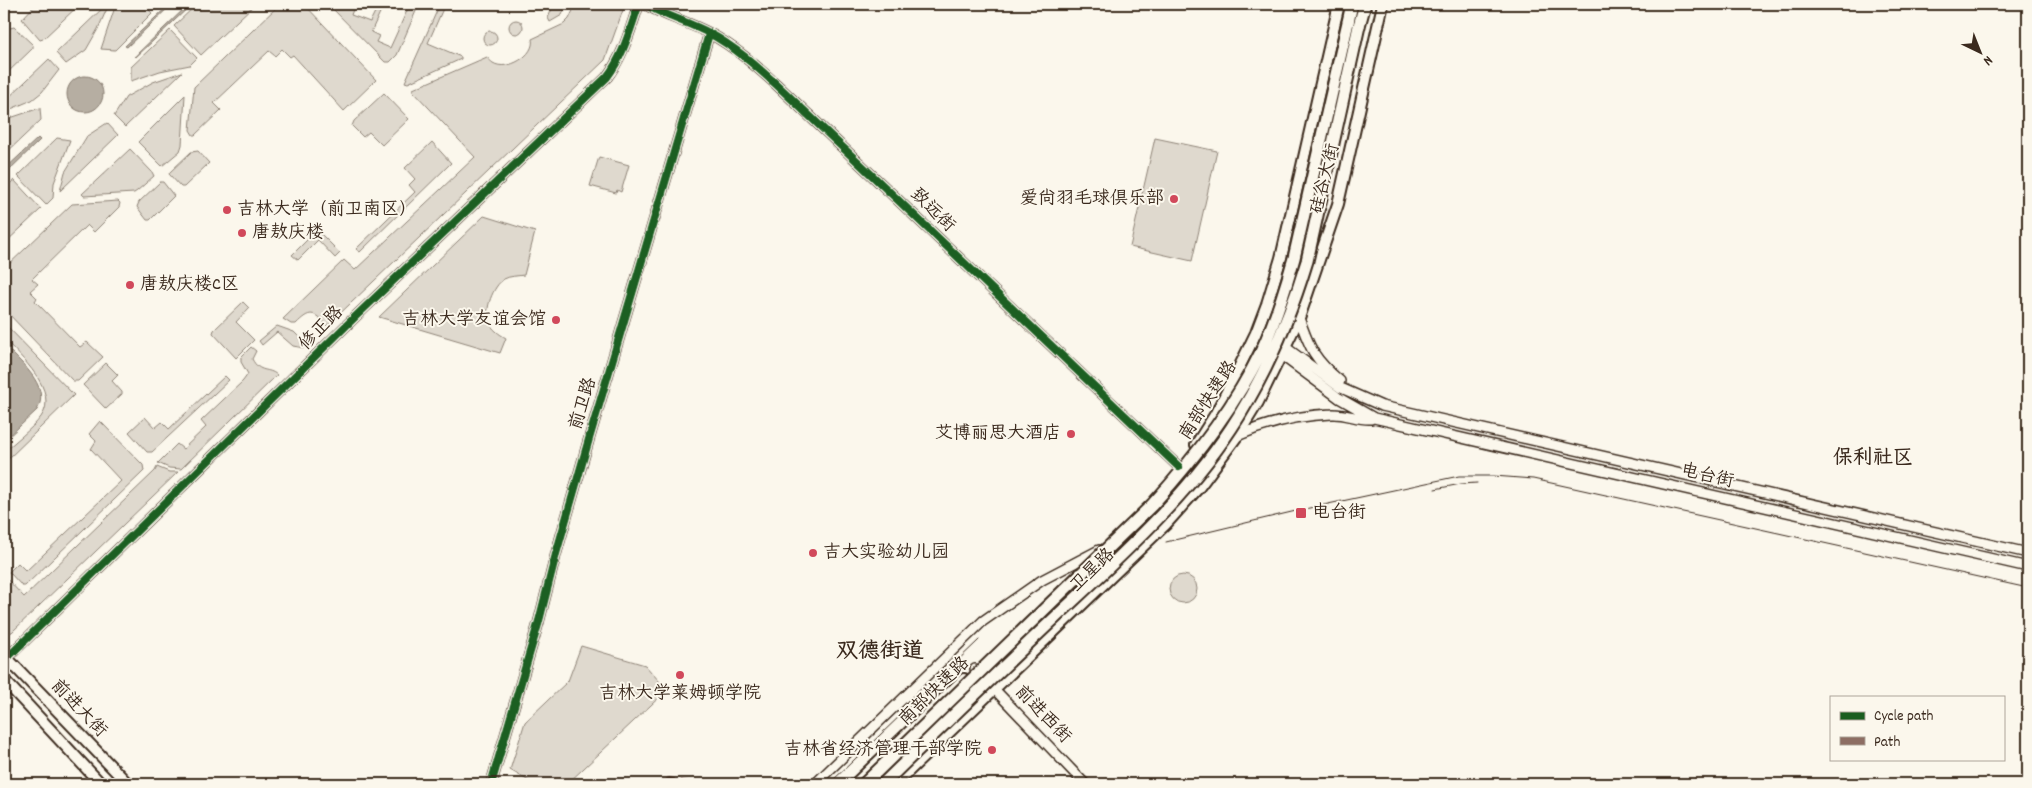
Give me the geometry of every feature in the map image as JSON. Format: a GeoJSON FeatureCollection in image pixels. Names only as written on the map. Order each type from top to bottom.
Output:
{"type":"FeatureCollection","features":[{"type":"Feature","properties":{"kind":"highway","name":"南部快速路"},"geometry":{"type":"LineString","coordinates":[[883,784],[1162,514],[1214,452],[1240,416],[1271,359],[1286,325],[1307,261],[1354,24],[1352,4]]}},
{"type":"Feature","properties":{"kind":"highway","name":"南部快速路"},"geometry":{"type":"LineString","coordinates":[[864,784],[1152,505],[1186,468],[1237,394],[1260,353],[1287,281],[1354,24],[1364,4]]}},
{"type":"Feature","properties":{"kind":"main road","name":"硅谷大街"},"geometry":{"type":"LineString","coordinates":[[1256,334],[1281,258],[1339,4]]}},
{"type":"Feature","properties":{"kind":"main road","name":"硅谷大街"},"geometry":{"type":"LineString","coordinates":[[1283,351],[1299,318],[1338,204],[1383,4]]}},
{"type":"Feature","properties":{"kind":"main road","name":"卫星路"},"geometry":{"type":"LineString","coordinates":[[855,784],[1150,500],[1199,442],[1215,415],[1256,334]]}},
{"type":"Feature","properties":{"kind":"main road","name":"卫星路"},"geometry":{"type":"LineString","coordinates":[[895,784],[1165,525],[1199,487],[1238,436],[1258,402],[1283,351]]}},
{"type":"Feature","properties":{"kind":"main road","name":"前进大街"},"geometry":{"type":"LineString","coordinates":[[5,658],[128,784]]}},
{"type":"Feature","properties":{"kind":"main road","name":"前进大街"},"geometry":{"type":"LineString","coordinates":[[4,680],[102,784]]}},
{"type":"Feature","properties":{"kind":"street","name":"修正路"},"geometry":{"type":"LineString","coordinates":[[5,658],[356,316],[608,77],[616,66],[622,52],[639,4]]}},
{"type":"Feature","properties":{"kind":"street","name":"致远街"},"geometry":{"type":"LineString","coordinates":[[645,4],[738,50],[1179,467]]}},
{"type":"Feature","properties":{"kind":"street","name":"前卫路"},"geometry":{"type":"LineString","coordinates":[[491,784],[542,613],[556,554],[589,439],[709,34]]}},
{"type":"Feature","properties":{"kind":"street"},"geometry":{"type":"LineString","coordinates":[[1299,318],[1314,355],[1328,370],[1362,399]]}},
{"type":"Feature","properties":{"kind":"street","name":"电台街"},"geometry":{"type":"LineString","coordinates":[[1256,334],[1341,388],[1362,399],[1391,408],[2028,553]]}},
{"type":"Feature","properties":{"kind":"street","name":"电台街"},"geometry":{"type":"LineString","coordinates":[[1283,351],[1339,398],[1374,418],[2028,567]]}},
{"type":"Feature","properties":{"kind":"street"},"geometry":{"type":"LineString","coordinates":[[1238,436],[1274,422],[1333,414],[1363,419],[1374,418]]}},
{"type":"Feature","properties":{"kind":"street","name":"卫星路"},"geometry":{"type":"LineString","coordinates":[[815,784],[983,621],[1042,580],[1098,550]]}},
{"type":"Feature","properties":{"kind":"street","name":"前进西街"},"geometry":{"type":"LineString","coordinates":[[975,669],[1085,784]]}},
{"type":"Feature","properties":{"kind":"shaded area"},"geometry":{"type":"Polygon","coordinates":[[[36,4],[80,4],[40,40],[22,19],[36,4]]]}},
{"type":"Feature","properties":{"kind":"shaded area"},"geometry":{"type":"Polygon","coordinates":[[[109,4],[98,29],[86,50],[66,64],[56,53],[109,4]]]}},
{"type":"Feature","properties":{"kind":"shaded area"},"geometry":{"type":"Polygon","coordinates":[[[116,4],[143,4],[152,13],[115,50],[101,49],[116,4]]]}},
{"type":"Feature","properties":{"kind":"shaded area"},"geometry":{"type":"Polygon","coordinates":[[[172,4],[127,47],[125,46],[172,4]]]}},
{"type":"Feature","properties":{"kind":"shaded area"},"geometry":{"type":"Polygon","coordinates":[[[189,4],[192,4],[135,56],[189,4]]]}},
{"type":"Feature","properties":{"kind":"shaded area"},"geometry":{"type":"Polygon","coordinates":[[[197,4],[255,4],[201,55],[174,26],[197,4]]]}},
{"type":"Feature","properties":{"kind":"shaded area"},"geometry":{"type":"Polygon","coordinates":[[[280,4],[304,4],[376,80],[344,111],[293,55],[290,57],[282,49],[275,56],[269,51],[214,103],[221,110],[193,135],[190,130],[194,87],[280,4]]]}},
{"type":"Feature","properties":{"kind":"shaded area"},"geometry":{"type":"Polygon","coordinates":[[[328,4],[355,4],[351,15],[370,22],[379,4],[384,4],[371,32],[379,36],[376,42],[390,48],[410,4],[419,4],[397,55],[390,62],[385,62],[328,4]]]}},
{"type":"Feature","properties":{"kind":"shaded area"},"geometry":{"type":"Polygon","coordinates":[[[440,4],[445,4],[428,43],[461,57],[461,59],[408,83],[405,82],[440,4]]]}},
{"type":"Feature","properties":{"kind":"shaded area"},"geometry":{"type":"Polygon","coordinates":[[[554,4],[567,4],[562,15],[550,22],[548,18],[554,4]]]}},
{"type":"Feature","properties":{"kind":"shaded area"},"geometry":{"type":"Polygon","coordinates":[[[576,4],[620,4],[623,10],[605,60],[327,326],[319,317],[312,314],[305,316],[296,324],[291,324],[283,319],[344,260],[355,270],[475,157],[413,89],[487,57],[492,63],[499,65],[513,64],[530,51],[532,39],[564,24],[569,19],[576,4]]]}},
{"type":"Feature","properties":{"kind":"shaded area"},"geometry":{"type":"Polygon","coordinates":[[[516,20],[521,22],[523,27],[521,32],[516,34],[511,32],[509,27],[511,22],[516,20]]]}},
{"type":"Feature","properties":{"kind":"shaded area"},"geometry":{"type":"Polygon","coordinates":[[[14,27],[33,45],[33,48],[4,76],[4,34],[14,27]]]}},
{"type":"Feature","properties":{"kind":"shaded area"},"geometry":{"type":"Polygon","coordinates":[[[170,30],[197,58],[190,65],[160,71],[131,81],[131,67],[170,30]]]}},
{"type":"Feature","properties":{"kind":"shaded area"},"geometry":{"type":"Polygon","coordinates":[[[487,31],[493,31],[497,38],[493,45],[487,45],[483,41],[483,35],[487,31]]]}},
{"type":"Feature","properties":{"kind":"shaded area"},"geometry":{"type":"Polygon","coordinates":[[[49,59],[59,70],[42,92],[32,100],[4,112],[4,102],[49,59]]]}},
{"type":"Feature","properties":{"kind":"shaded area"},"geometry":{"type":"Polygon","coordinates":[[[182,72],[125,127],[114,116],[126,97],[153,82],[182,72]]]}},
{"type":"Feature","properties":{"kind":"shaded area"},"geometry":{"type":"Polygon","coordinates":[[[85,76],[92,77],[98,81],[102,87],[102,101],[98,107],[92,111],[85,112],[78,111],[72,107],[68,101],[67,94],[68,87],[72,81],[78,77],[85,76]]]}},
{"type":"Feature","properties":{"kind":"shaded area"},"geometry":{"type":"Polygon","coordinates":[[[384,93],[409,119],[382,145],[369,132],[363,137],[352,126],[354,121],[384,93]]]}},
{"type":"Feature","properties":{"kind":"shaded area"},"geometry":{"type":"Polygon","coordinates":[[[185,95],[182,145],[180,151],[162,166],[138,142],[185,95]]]}},
{"type":"Feature","properties":{"kind":"shaded area"},"geometry":{"type":"Polygon","coordinates":[[[40,108],[41,120],[4,155],[4,120],[40,108]]]}},
{"type":"Feature","properties":{"kind":"shaded area"},"geometry":{"type":"Polygon","coordinates":[[[107,123],[118,135],[60,191],[65,172],[87,136],[107,123]]]}},
{"type":"Feature","properties":{"kind":"shaded area"},"geometry":{"type":"Polygon","coordinates":[[[38,138],[40,140],[4,175],[4,170],[38,138]]]}},
{"type":"Feature","properties":{"kind":"shaded area"},"geometry":{"type":"Polygon","coordinates":[[[57,138],[70,140],[54,183],[53,198],[46,205],[18,176],[57,138]]]}},
{"type":"Feature","properties":{"kind":"shaded area","name":"爱尚羽毛球俱乐部"},"geometry":{"type":"Polygon","coordinates":[[[1155,138],[1217,151],[1192,261],[1130,247],[1155,138]]]}},
{"type":"Feature","properties":{"kind":"shaded area"},"geometry":{"type":"Polygon","coordinates":[[[432,142],[451,163],[360,252],[356,249],[415,192],[409,185],[415,179],[405,168],[432,142]]]}},
{"type":"Feature","properties":{"kind":"shaded area"},"geometry":{"type":"Polygon","coordinates":[[[130,149],[154,176],[134,193],[84,196],[82,194],[130,149]]]}},
{"type":"Feature","properties":{"kind":"shaded area"},"geometry":{"type":"Polygon","coordinates":[[[198,151],[209,163],[184,187],[181,187],[169,174],[191,152],[198,151]]]}},
{"type":"Feature","properties":{"kind":"shaded area"},"geometry":{"type":"Polygon","coordinates":[[[599,157],[629,165],[621,192],[617,190],[616,193],[590,186],[599,157]]]}},
{"type":"Feature","properties":{"kind":"shaded area"},"geometry":{"type":"Polygon","coordinates":[[[14,180],[41,209],[4,244],[4,189],[14,180]]]}},
{"type":"Feature","properties":{"kind":"shaded area"},"geometry":{"type":"Polygon","coordinates":[[[160,182],[163,182],[174,196],[150,220],[147,220],[137,207],[139,202],[160,182]]]}},
{"type":"Feature","properties":{"kind":"shaded area"},"geometry":{"type":"Polygon","coordinates":[[[118,201],[120,203],[119,207],[94,232],[87,225],[32,279],[38,284],[30,291],[37,298],[35,301],[80,347],[87,342],[103,357],[78,381],[73,381],[4,309],[4,269],[72,204],[118,201]]]}},
{"type":"Feature","properties":{"kind":"shaded area"},"geometry":{"type":"Polygon","coordinates":[[[484,216],[535,232],[524,275],[504,279],[496,287],[490,299],[488,317],[490,325],[506,338],[500,353],[379,317],[484,216]]]}},
{"type":"Feature","properties":{"kind":"shaded area"},"geometry":{"type":"Polygon","coordinates":[[[315,232],[320,233],[340,253],[335,258],[318,240],[298,260],[292,255],[315,232]]]}},
{"type":"Feature","properties":{"kind":"shaded area"},"geometry":{"type":"Polygon","coordinates":[[[243,302],[249,308],[236,322],[254,340],[236,358],[213,333],[243,302]]]}},
{"type":"Feature","properties":{"kind":"shaded area"},"geometry":{"type":"Polygon","coordinates":[[[4,323],[74,395],[4,463],[4,452],[37,422],[46,407],[42,385],[36,375],[4,339],[4,323]]]}},
{"type":"Feature","properties":{"kind":"shaded area"},"geometry":{"type":"Polygon","coordinates":[[[277,326],[294,332],[307,345],[304,348],[293,346],[277,332],[262,345],[259,341],[277,326]]]}},
{"type":"Feature","properties":{"kind":"shaded area"},"geometry":{"type":"Polygon","coordinates":[[[4,345],[25,366],[37,383],[40,401],[37,410],[4,441],[4,345]]]}},
{"type":"Feature","properties":{"kind":"shaded area"},"geometry":{"type":"Polygon","coordinates":[[[251,347],[256,351],[252,359],[255,364],[261,369],[277,375],[181,469],[169,468],[158,463],[177,444],[183,449],[206,427],[201,421],[243,381],[248,374],[241,362],[241,357],[251,347]]]}},
{"type":"Feature","properties":{"kind":"shaded area"},"geometry":{"type":"Polygon","coordinates":[[[106,363],[118,375],[112,381],[122,394],[106,409],[83,385],[106,363]]]}},
{"type":"Feature","properties":{"kind":"shaded area"},"geometry":{"type":"Polygon","coordinates":[[[225,376],[229,380],[152,452],[147,452],[129,432],[145,417],[155,428],[162,422],[169,429],[225,376]]]}},
{"type":"Feature","properties":{"kind":"shaded area"},"geometry":{"type":"Polygon","coordinates":[[[100,421],[143,465],[144,471],[25,586],[22,586],[9,572],[18,563],[26,571],[121,481],[91,449],[96,441],[89,434],[100,421]]]}},
{"type":"Feature","properties":{"kind":"shaded area"},"geometry":{"type":"Polygon","coordinates":[[[157,467],[169,472],[178,472],[12,632],[7,633],[4,630],[4,576],[24,597],[157,467]]]}},
{"type":"Feature","properties":{"kind":"shaded area"},"geometry":{"type":"Polygon","coordinates":[[[1183,575],[1193,579],[1197,589],[1193,599],[1183,603],[1173,599],[1169,589],[1173,579],[1183,575]]]}},
{"type":"Feature","properties":{"kind":"shaded area"},"geometry":{"type":"Polygon","coordinates":[[[581,646],[645,665],[667,690],[567,784],[534,784],[510,770],[525,722],[568,681],[581,646]]]}},
{"type":"Feature","properties":{"kind":"tram line"},"geometry":{"type":"LineString","coordinates":[[1166,542],[1300,510],[1459,476],[1494,476],[1533,479],[2028,588]]}},
{"type":"Feature","properties":{"kind":"tram line"},"geometry":{"type":"LineString","coordinates":[[1435,489],[1477,483]]}},
{"type":"Feature","properties":{"kind":"tram line"},"geometry":{"type":"LineString","coordinates":[[829,784],[979,640]]}},
{"type":"Feature","properties":{"kind":"marked path"},"geometry":{"type":"LineString","coordinates":[[664,784],[669,780],[688,784]]}},
{"type":"Feature","properties":{"kind":"cycle path"},"geometry":{"type":"LineString","coordinates":[[4,661],[356,316],[607,77],[622,51],[639,4]]}},
{"type":"Feature","properties":{"kind":"cycle path"},"geometry":{"type":"LineString","coordinates":[[645,4],[718,38],[761,70],[1179,467]]}},
{"type":"Feature","properties":{"kind":"cycle path"},"geometry":{"type":"LineString","coordinates":[[491,784],[539,621],[589,439],[709,34]]}},
{"type":"Feature","properties":{"kind":"place","name":"爱尚羽毛球俱乐部"},"geometry":{"type":"Point","coordinates":[1174,199]}},
{"type":"Feature","properties":{"kind":"place","name":"吉林大学（前卫南区）"},"geometry":{"type":"Point","coordinates":[227,210]}},
{"type":"Feature","properties":{"kind":"place","name":"唐敖庆楼"},"geometry":{"type":"Point","coordinates":[242,233]}},
{"type":"Feature","properties":{"kind":"place","name":"唐敖庆楼C区"},"geometry":{"type":"Point","coordinates":[130,285]}},
{"type":"Feature","properties":{"kind":"place","name":"吉林大学友谊会馆"},"geometry":{"type":"Point","coordinates":[556,320]}},
{"type":"Feature","properties":{"kind":"place","name":"艾博丽思大酒店"},"geometry":{"type":"Point","coordinates":[1071,434]}},
{"type":"Feature","properties":{"kind":"place","name":"电台街"},"geometry":{"type":"Point","coordinates":[1301,513]}},
{"type":"Feature","properties":{"kind":"place","name":"吉大实验幼儿园"},"geometry":{"type":"Point","coordinates":[813,553]}},
{"type":"Feature","properties":{"kind":"place","name":"吉林大学莱姆顿学院"},"geometry":{"type":"Point","coordinates":[680,675]}},
{"type":"Feature","properties":{"kind":"place","name":"吉林省经济管理干部学院"},"geometry":{"type":"Point","coordinates":[992,750]}},
{"type":"Feature","properties":{"kind":"district","name":"保利社区"},"geometry":{"type":"Point","coordinates":[1873,459]}},
{"type":"Feature","properties":{"kind":"district","name":"双德街道"},"geometry":{"type":"Point","coordinates":[880,652]}}]}
